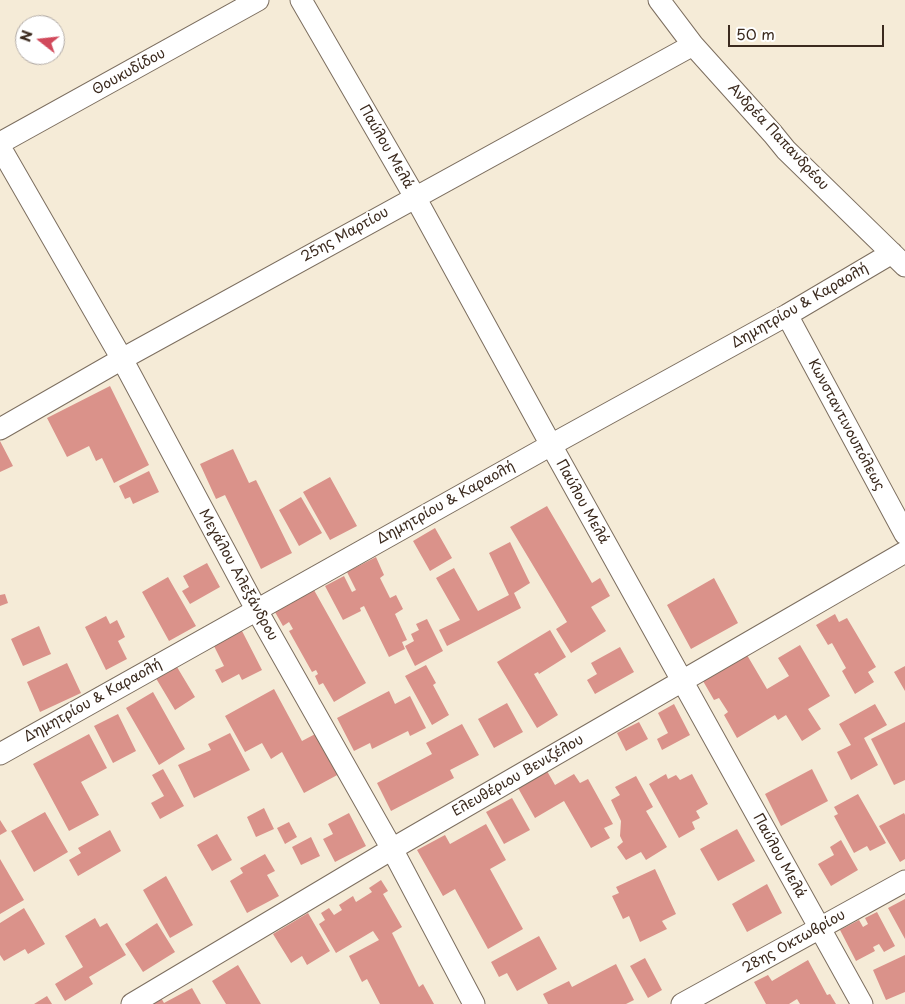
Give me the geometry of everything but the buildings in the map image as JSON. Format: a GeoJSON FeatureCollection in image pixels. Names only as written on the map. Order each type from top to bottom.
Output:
{"type":"FeatureCollection","features":[{"type":"Feature","properties":{"kind":"street","name":"Θουκυδίδου"},"geometry":{"type":"LineString","coordinates":[[0,145],[258,0]]}},
{"type":"Feature","properties":{"kind":"street","name":"Παύλου Μελά"},"geometry":{"type":"LineString","coordinates":[[301,0],[415,197],[862,1004]]}},
{"type":"Feature","properties":{"kind":"street","name":"Ανδρέα Παπανδρέου"},"geometry":{"type":"LineString","coordinates":[[659,0],[693,45],[774,134],[786,150],[898,259]]}},
{"type":"Feature","properties":{"kind":"street","name":"25ης Μαρτίου"},"geometry":{"type":"LineString","coordinates":[[0,429],[122,359],[693,45]]}},
{"type":"Feature","properties":{"kind":"street","name":"Μεγάλου Αλεξάνδρου"},"geometry":{"type":"LineString","coordinates":[[0,145],[122,359],[256,609],[392,849],[474,1004]]}},
{"type":"Feature","properties":{"kind":"street","name":"Δημητρίου & Καραολή"},"geometry":{"type":"LineString","coordinates":[[0,754],[551,445],[787,315],[898,259]]}},
{"type":"Feature","properties":{"kind":"street","name":"Κωνσταντινουπόλεως"},"geometry":{"type":"LineString","coordinates":[[787,315],[905,534]]}},
{"type":"Feature","properties":{"kind":"street","name":"Ελευθέριου Βενιζέλου"},"geometry":{"type":"LineString","coordinates":[[132,1004],[392,849],[905,552]]}},
{"type":"Feature","properties":{"kind":"street","name":"28ης Οκτωβρίου"},"geometry":{"type":"LineString","coordinates":[[682,1004],[905,881]]}}]}
